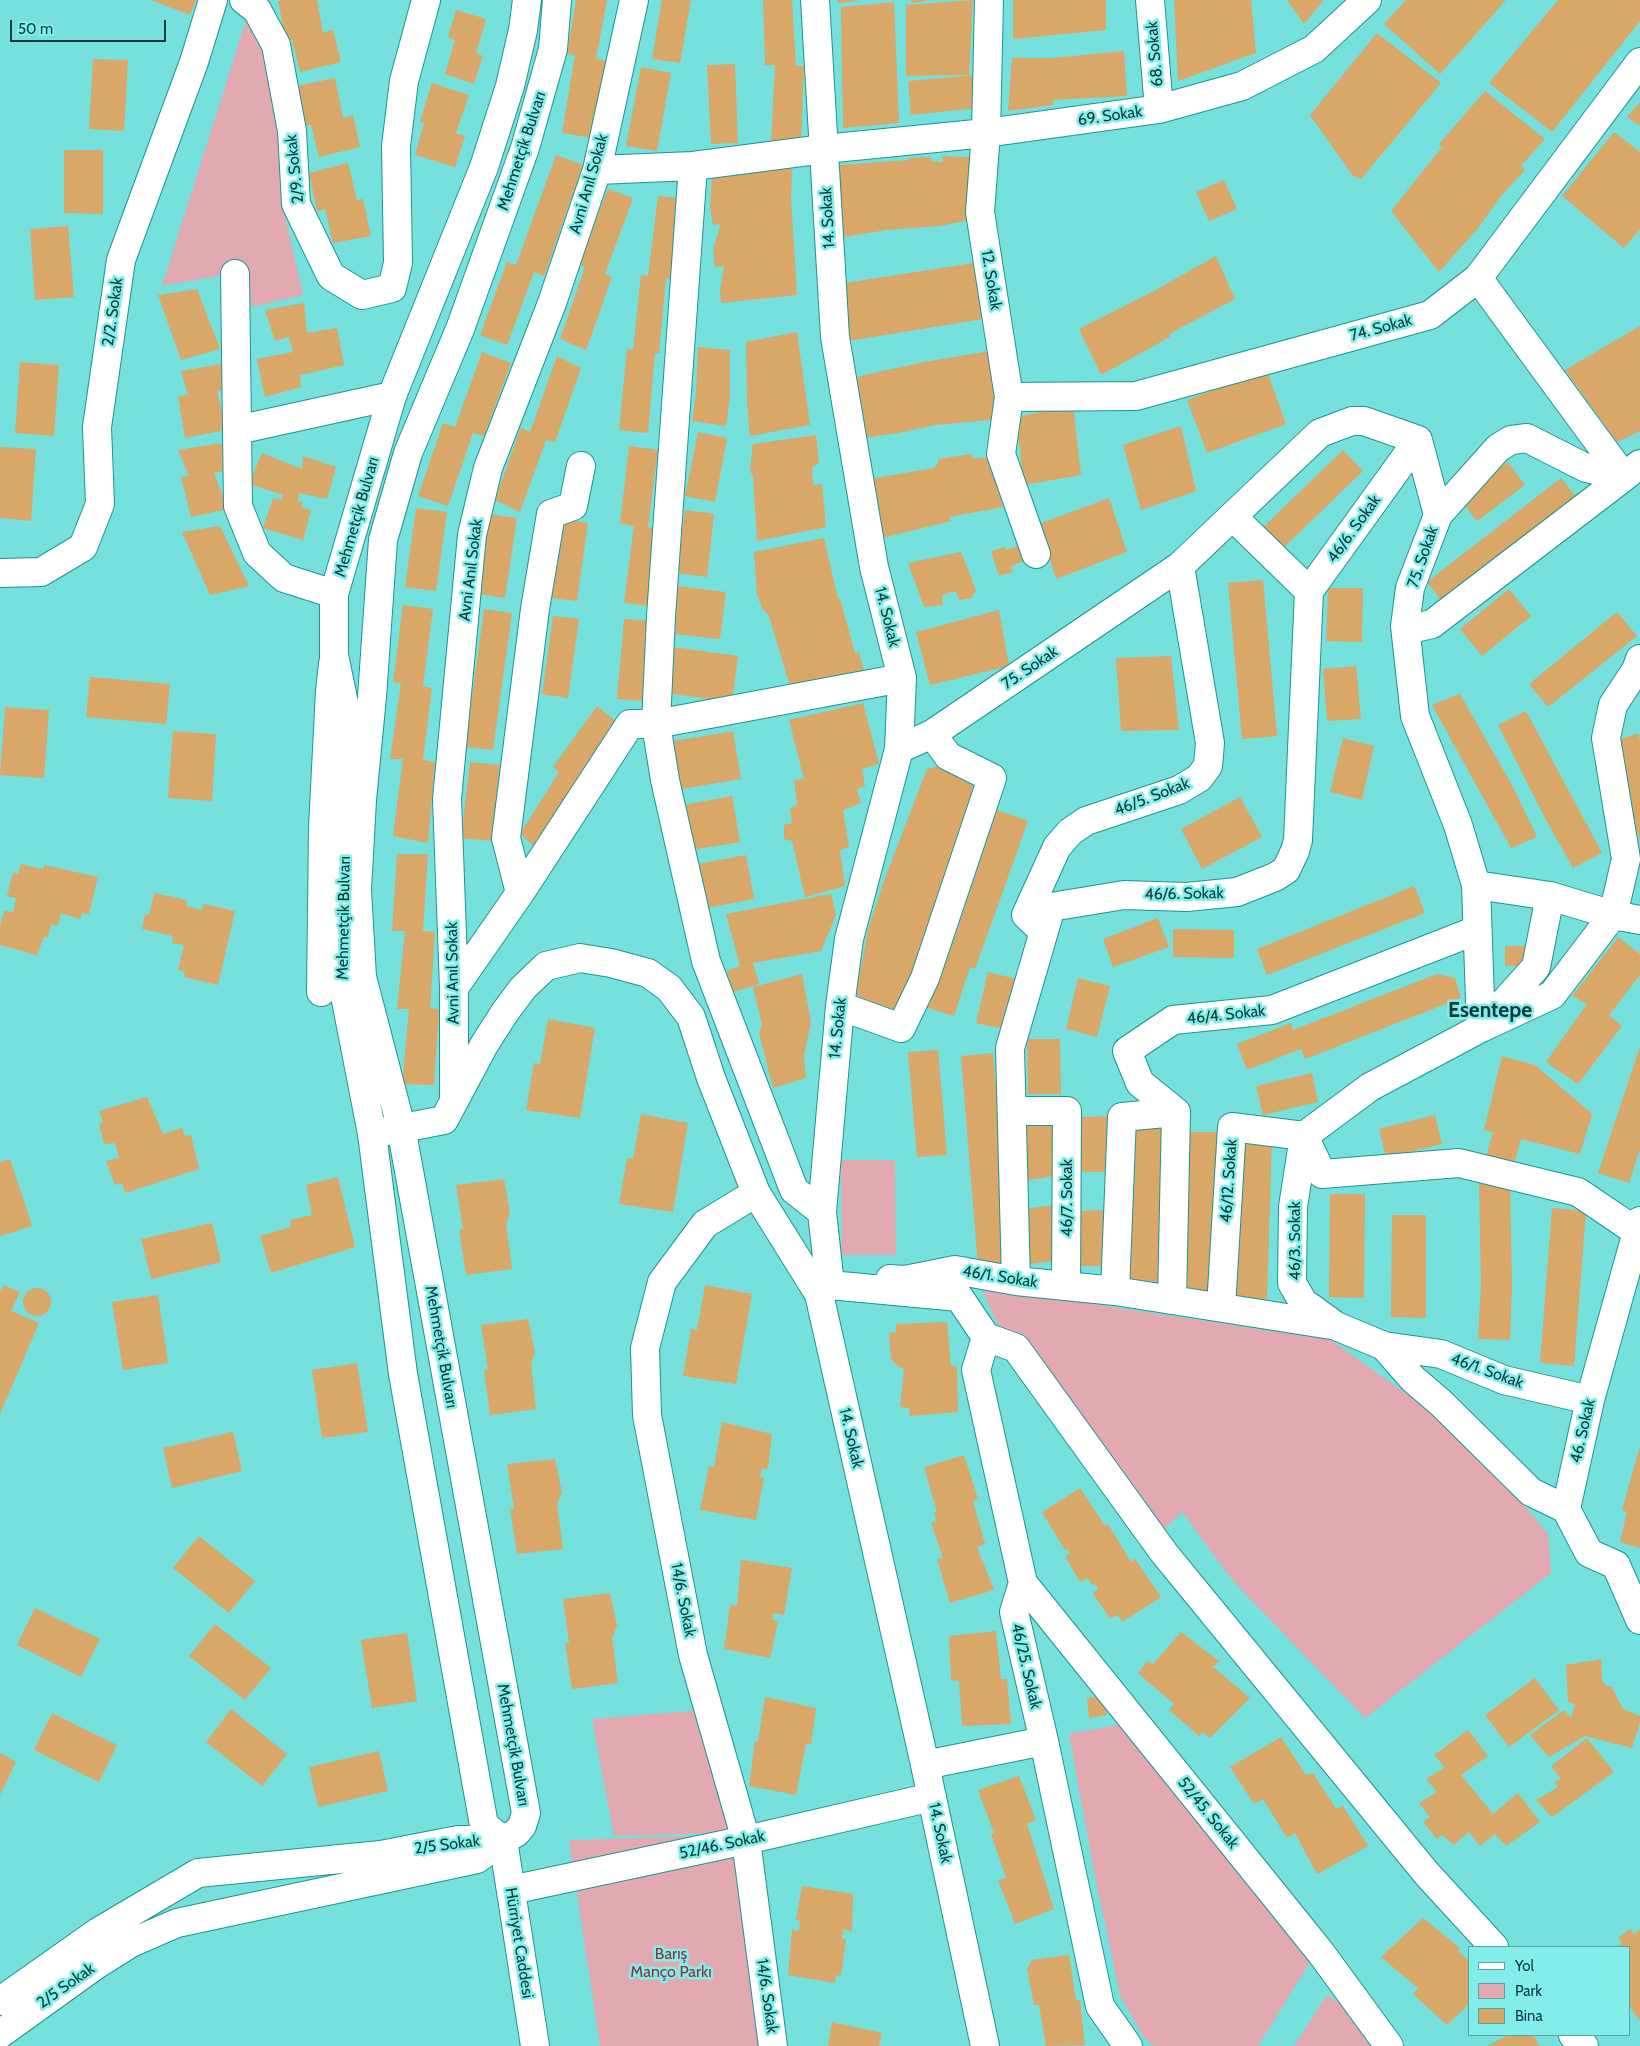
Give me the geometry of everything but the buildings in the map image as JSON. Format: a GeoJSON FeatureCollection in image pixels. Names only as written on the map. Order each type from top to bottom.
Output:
{"type":"FeatureCollection","features":[{"type":"Feature","properties":{"kind":"street","name":"2/2. Sokak"},"geometry":{"type":"LineString","coordinates":[[0,573],[40,572],[83,547],[100,504],[97,427],[121,260],[194,62],[213,0]]}},
{"type":"Feature","properties":{"kind":"street","name":"2/9. Sokak"},"geometry":{"type":"LineString","coordinates":[[244,0],[257,10],[276,45],[292,131],[296,204],[331,276],[362,295],[392,288],[398,263],[396,146],[404,81],[426,0]]}},
{"type":"Feature","properties":{"kind":"street","name":"Mehmetçik Bulvarı"},"geometry":{"type":"LineString","coordinates":[[527,0],[523,30],[510,86],[484,167],[392,396],[334,594],[334,655],[347,718],[352,979],[403,1374],[484,1825],[503,1840],[516,1833],[522,1826],[526,1813],[400,1127],[352,979],[362,800],[383,540],[408,453],[460,329],[525,148],[553,49],[557,0]]}},
{"type":"Feature","properties":{"kind":"street","name":"Avni Anıl Sokak"},"geometry":{"type":"LineString","coordinates":[[454,1103],[454,988],[447,799],[472,535],[488,468],[552,303],[597,170],[634,0]]}},
{"type":"Feature","properties":{"kind":"street","name":"14. Sokak"},"geometry":{"type":"LineString","coordinates":[[815,0],[835,337],[874,567],[902,678],[899,749],[849,940],[840,1006],[822,1212],[826,1284],[985,2046]]}},
{"type":"Feature","properties":{"kind":"street","name":"12. Sokak"},"geometry":{"type":"LineString","coordinates":[[988,0],[986,133],[980,212],[1009,397],[1001,454],[1036,554]]}},
{"type":"Feature","properties":{"kind":"street","name":"68. Sokak"},"geometry":{"type":"LineString","coordinates":[[1150,0],[1159,109]]}},
{"type":"Feature","properties":{"kind":"street","name":"69. Sokak"},"geometry":{"type":"LineString","coordinates":[[597,170],[693,166],[824,148],[986,133],[1159,109],[1242,86],[1314,49],[1367,0]]}},
{"type":"Feature","properties":{"kind":"street","name":"74. Sokak"},"geometry":{"type":"LineString","coordinates":[[1009,397],[1136,396],[1430,315],[1478,278],[1640,62]]}},
{"type":"Feature","properties":{"kind":"street"},"geometry":{"type":"LineString","coordinates":[[693,166],[661,616],[656,724],[665,780],[706,961],[794,1190],[822,1212]]}},
{"type":"Feature","properties":{"kind":"street"},"geometry":{"type":"LineString","coordinates":[[235,274],[238,506],[257,553],[284,578],[334,594]]}},
{"type":"Feature","properties":{"kind":"street"},"geometry":{"type":"LineString","coordinates":[[1478,278],[1632,471]]}},
{"type":"Feature","properties":{"kind":"street"},"geometry":{"type":"LineString","coordinates":[[237,430],[392,396]]}},
{"type":"Feature","properties":{"kind":"street","name":"75. Sokak"},"geometry":{"type":"LineString","coordinates":[[899,749],[932,734],[1180,566],[1320,433],[1352,422],[1364,421],[1418,440],[1438,514],[1410,588],[1405,626],[1415,716],[1458,825],[1476,885],[1481,1028]]}},
{"type":"Feature","properties":{"kind":"street"},"geometry":{"type":"LineString","coordinates":[[1438,514],[1498,448],[1518,438],[1527,438],[1586,468],[1632,471]]}},
{"type":"Feature","properties":{"kind":"street","name":"46/6. Sokak"},"geometry":{"type":"LineString","coordinates":[[1016,1281],[1010,1048],[1051,907],[1124,895],[1187,897],[1237,892],[1275,877],[1286,870],[1298,840],[1309,591],[1418,440]]}},
{"type":"Feature","properties":{"kind":"street"},"geometry":{"type":"LineString","coordinates":[[520,893],[506,838],[535,609],[551,514],[573,506],[581,466]]}},
{"type":"Feature","properties":{"kind":"street"},"geometry":{"type":"LineString","coordinates":[[1405,626],[1419,627],[1432,624],[1632,471]]}},
{"type":"Feature","properties":{"kind":"street"},"geometry":{"type":"LineString","coordinates":[[1233,517],[1309,591]]}},
{"type":"Feature","properties":{"kind":"street","name":"46/5. Sokak"},"geometry":{"type":"LineString","coordinates":[[1044,932],[1026,916],[1057,847],[1070,832],[1086,821],[1179,790],[1199,778],[1208,766],[1210,743],[1180,566]]}},
{"type":"Feature","properties":{"kind":"street"},"geometry":{"type":"LineString","coordinates":[[1639,1229],[1578,1192],[1459,1164],[1322,1174],[1304,1136],[1370,1087],[1481,1028],[1552,995],[1613,915],[1626,859],[1606,738],[1614,705],[1636,670],[1640,659]]}},
{"type":"Feature","properties":{"kind":"street"},"geometry":{"type":"LineString","coordinates":[[454,988],[520,893],[630,724],[656,724],[902,678]]}},
{"type":"Feature","properties":{"kind":"street"},"geometry":{"type":"LineString","coordinates":[[840,1006],[901,1028],[925,978],[992,778],[948,756],[932,734]]}},
{"type":"Feature","properties":{"kind":"street"},"geometry":{"type":"LineString","coordinates":[[1476,885],[1550,896],[1613,915],[1640,920]]}},
{"type":"Feature","properties":{"kind":"street"},"geometry":{"type":"LineString","coordinates":[[1481,1028],[1536,967],[1550,896]]}},
{"type":"Feature","properties":{"kind":"street","name":"46/4. Sokak"},"geometry":{"type":"LineString","coordinates":[[1176,1112],[1140,1083],[1127,1050],[1173,1020],[1272,1010],[1477,930]]}},
{"type":"Feature","properties":{"kind":"street"},"geometry":{"type":"LineString","coordinates":[[372,1134],[400,1127],[444,1120],[504,1012],[523,988],[546,966],[580,958],[611,963],[648,973],[669,988],[691,1017],[711,1078],[756,1192],[826,1284],[959,1297],[986,1337],[1016,1348],[1164,1553],[1427,1874],[1493,1946]]}},
{"type":"Feature","properties":{"kind":"street","name":"46/7. Sokak"},"geometry":{"type":"LineString","coordinates":[[1012,1111],[1067,1110],[1066,1286]]}},
{"type":"Feature","properties":{"kind":"street"},"geometry":{"type":"LineString","coordinates":[[1115,1291],[1122,1117],[1176,1112],[1172,1300]]}},
{"type":"Feature","properties":{"kind":"street","name":"46/12. Sokak"},"geometry":{"type":"LineString","coordinates":[[1221,1307],[1232,1127],[1304,1136]]}},
{"type":"Feature","properties":{"kind":"street","name":"46/3. Sokak"},"geometry":{"type":"LineString","coordinates":[[1304,1136],[1293,1207],[1292,1283],[1303,1302],[1336,1326],[1384,1346],[1413,1379],[1441,1403],[1532,1492],[1566,1509]]}},
{"type":"Feature","properties":{"kind":"street","name":"14/6. Sokak"},"geometry":{"type":"LineString","coordinates":[[756,1192],[705,1224],[662,1282],[645,1348],[647,1415],[693,1655],[746,1840],[773,2046]]}},
{"type":"Feature","properties":{"kind":"street","name":"46. Sokak"},"geometry":{"type":"LineString","coordinates":[[1566,1509],[1590,1400],[1639,1229]]}},
{"type":"Feature","properties":{"kind":"street","name":"46/1. Sokak"},"geometry":{"type":"LineString","coordinates":[[826,1284],[906,1280],[955,1270],[1016,1281],[1115,1291],[1336,1326]]}},
{"type":"Feature","properties":{"kind":"street","name":"46/25. Sokak"},"geometry":{"type":"LineString","coordinates":[[986,1337],[976,1370],[1023,1583],[1014,1612],[1044,1741],[1100,2006],[1128,2046]]}},
{"type":"Feature","properties":{"kind":"street","name":"46/1. Sokak"},"geometry":{"type":"LineString","coordinates":[[1384,1346],[1441,1354],[1504,1380],[1590,1400]]}},
{"type":"Feature","properties":{"kind":"street"},"geometry":{"type":"LineString","coordinates":[[1566,1509],[1589,1553],[1628,1568],[1640,1620]]}},
{"type":"Feature","properties":{"kind":"street","name":"52/45. Sokak"},"geometry":{"type":"LineString","coordinates":[[1023,1583],[1321,1952],[1390,2046]]}},
{"type":"Feature","properties":{"kind":"street"},"geometry":{"type":"LineString","coordinates":[[925,1765],[1044,1741]]}},
{"type":"Feature","properties":{"kind":"street","name":"52/46. Sokak"},"geometry":{"type":"LineString","coordinates":[[511,1890],[746,1840],[932,1797]]}},
{"type":"Feature","properties":{"kind":"street","name":"2/5 Sokak"},"geometry":{"type":"LineString","coordinates":[[0,2001],[98,1932],[198,1873],[381,1855],[458,1840],[503,1840]]}},
{"type":"Feature","properties":{"kind":"street","name":"Hürriyet Caddesi"},"geometry":{"type":"LineString","coordinates":[[503,1840],[535,2046]]}},
{"type":"Feature","properties":{"kind":"street","name":"2/5 Sokak"},"geometry":{"type":"LineString","coordinates":[[0,2034],[88,1971],[131,1943],[177,1923],[477,1859],[503,1840]]}},
{"type":"Feature","properties":{"kind":"street"},"geometry":{"type":"LineString","coordinates":[[1574,2036],[1584,2046]]}},
{"type":"Feature","properties":{"kind":"green space"},"geometry":{"type":"Polygon","coordinates":[[[247,17],[268,55],[285,144],[282,203],[303,295],[252,307],[245,271],[162,286],[247,17]]]}},
{"type":"Feature","properties":{"kind":"green space"},"geometry":{"type":"Polygon","coordinates":[[[841,1160],[895,1160],[896,1255],[842,1255],[841,1160]]]}},
{"type":"Feature","properties":{"kind":"green space"},"geometry":{"type":"Polygon","coordinates":[[[981,1287],[1331,1340],[1431,1411],[1500,1477],[1548,1534],[1551,1573],[1365,1718],[1233,1581],[1182,1512],[1163,1530],[996,1321],[981,1287]]]}},
{"type":"Feature","properties":{"kind":"green space"},"geometry":{"type":"Polygon","coordinates":[[[704,1710],[730,1833],[614,1836],[592,1719],[704,1710]]]}},
{"type":"Feature","properties":{"kind":"green space"},"geometry":{"type":"Polygon","coordinates":[[[1122,1724],[1312,1959],[1258,2046],[1154,2046],[1143,2036],[1120,1995],[1095,1876],[1069,1734],[1122,1724]]]}},
{"type":"Feature","properties":{"kind":"green space","name":"Barış Manço Parkı"},"geometry":{"type":"Polygon","coordinates":[[[730,1835],[771,2046],[600,2046],[569,1840],[730,1835]]]}},
{"type":"Feature","properties":{"kind":"green space"},"geometry":{"type":"Polygon","coordinates":[[[1327,1995],[1340,2003],[1376,2046],[1294,2046],[1327,1995]]]}},
{"type":"Feature","properties":{"kind":"district","name":"Esentepe"},"geometry":{"type":"Point","coordinates":[1490,1011]}}]}
